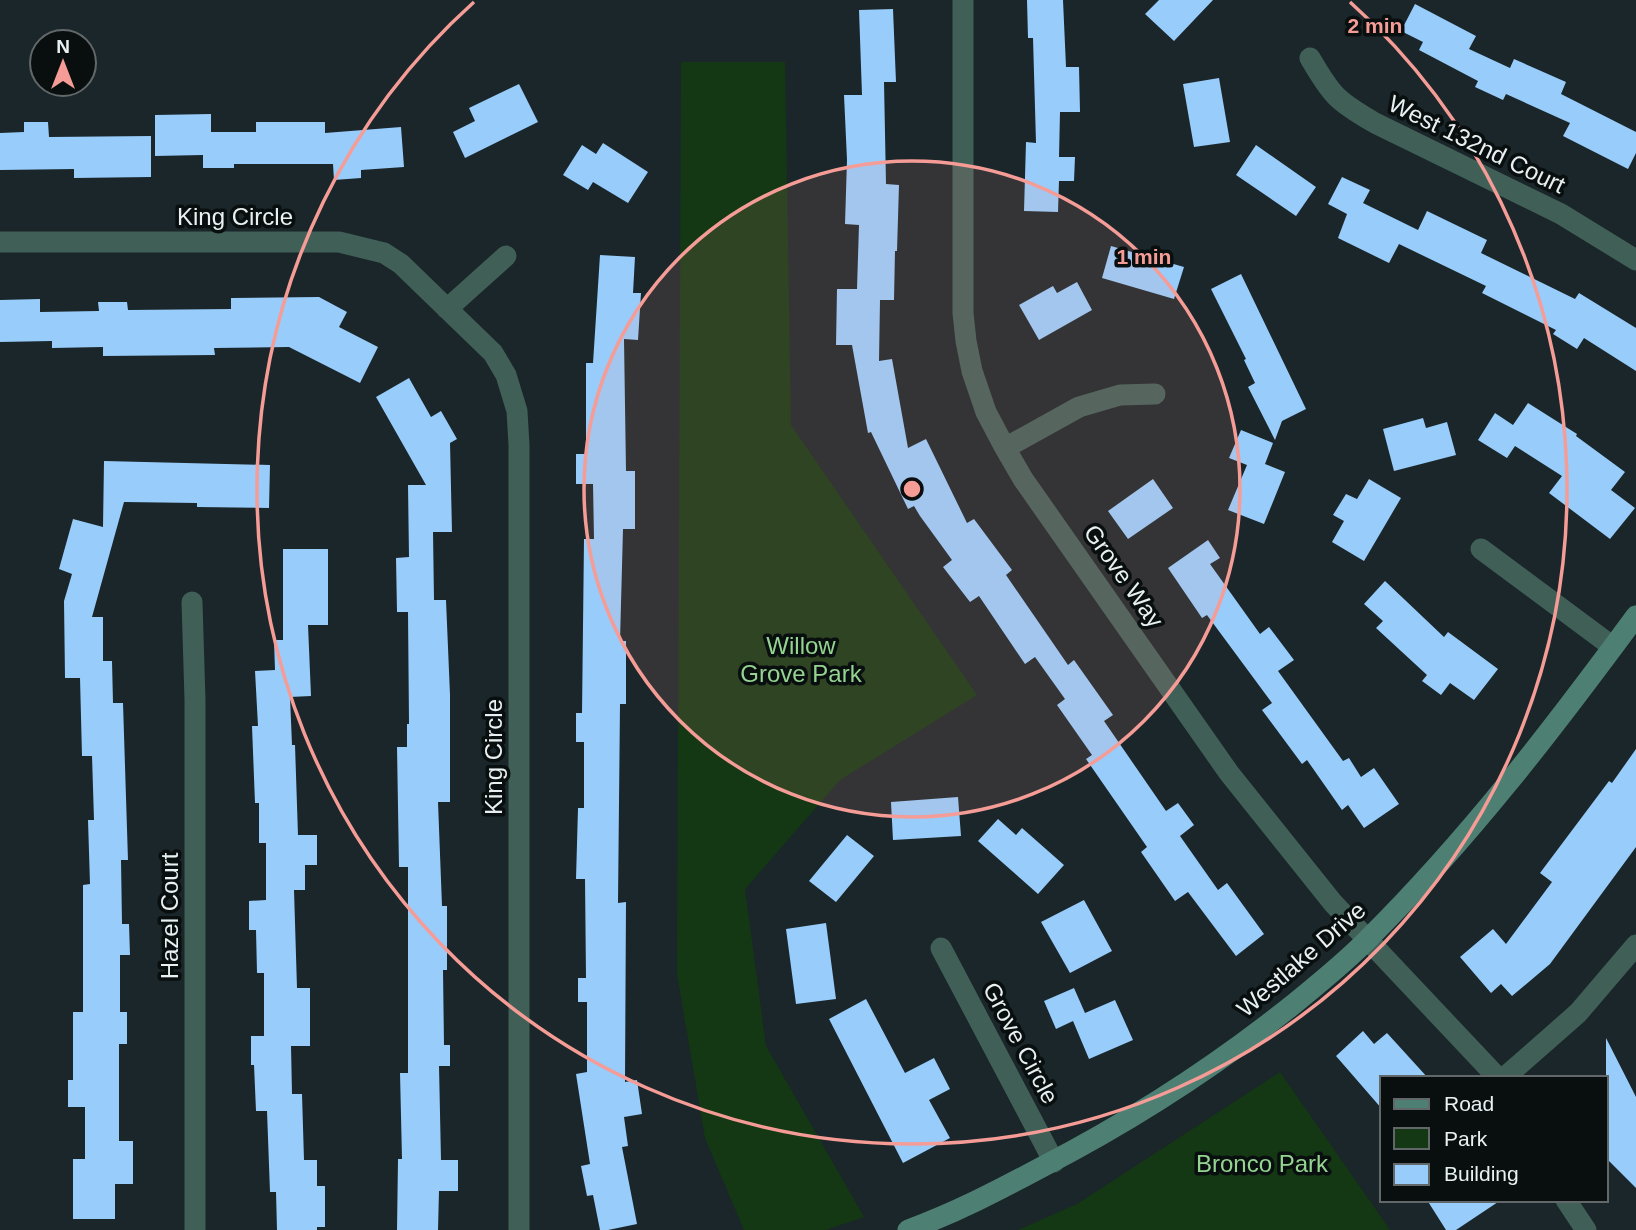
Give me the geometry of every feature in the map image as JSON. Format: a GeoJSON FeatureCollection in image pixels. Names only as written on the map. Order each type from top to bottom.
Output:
{"type":"FeatureCollection","features":[{"type":"Feature","properties":{"kind":"street","name":"Grove Way"},"geometry":{"type":"LineString","coordinates":[[963,0],[963,313],[972,371],[986,412],[1023,478],[1229,773],[1333,903],[1497,1076]]}},
{"type":"Feature","properties":{"kind":"street","name":"West 132nd Court"},"geometry":{"type":"LineString","coordinates":[[1310,58],[1329,92],[1345,106],[1561,214],[1636,260]]}},
{"type":"Feature","properties":{"kind":"street","name":"King Circle"},"geometry":{"type":"LineString","coordinates":[[0,242],[339,242],[384,253],[401,264],[493,353],[506,375],[517,411],[519,445],[519,1230]]}},
{"type":"Feature","properties":{"kind":"street"},"geometry":{"type":"LineString","coordinates":[[447,309],[506,256]]}},
{"type":"Feature","properties":{"kind":"street"},"geometry":{"type":"LineString","coordinates":[[1005,448],[1079,407],[1120,395],[1155,394]]}},
{"type":"Feature","properties":{"kind":"street"},"geometry":{"type":"LineString","coordinates":[[1481,550],[1613,647]]}},
{"type":"Feature","properties":{"kind":"street","name":"Hazel Court"},"geometry":{"type":"LineString","coordinates":[[192,602],[195,714],[195,1230]]}},
{"type":"Feature","properties":{"kind":"street","name":"Westlake Drive"},"geometry":{"type":"LineString","coordinates":[[908,1230],[994,1192],[1141,1114],[1205,1072],[1311,990],[1368,940],[1499,797],[1636,616]]}},
{"type":"Feature","properties":{"kind":"street"},"geometry":{"type":"LineString","coordinates":[[1506,1076],[1578,1013],[1636,945]]}},
{"type":"Feature","properties":{"kind":"street","name":"Grove Circle"},"geometry":{"type":"LineString","coordinates":[[941,948],[1054,1161]]}},
{"type":"Feature","properties":{"kind":"street"},"geometry":{"type":"LineString","coordinates":[[1567,1202],[1586,1230]]}},
{"type":"Feature","properties":{"kind":"green space","name":"Willow Grove Park"},"geometry":{"type":"Polygon","coordinates":[[[681,62],[785,62],[791,425],[977,695],[840,780],[745,889],[766,1046],[864,1217],[826,1230],[744,1230],[705,1138],[677,974],[681,62]]]}},
{"type":"Feature","properties":{"kind":"green space","name":"Bronco Park"},"geometry":{"type":"Polygon","coordinates":[[[1280,1072],[1390,1230],[1018,1230],[1077,1204],[1280,1072]]]}},
{"type":"Feature","properties":{"kind":"building"},"geometry":{"type":"Polygon","coordinates":[[[1027,0],[1063,0],[1066,67],[1079,67],[1080,112],[1060,112],[1059,157],[1075,157],[1074,181],[1059,181],[1058,212],[1024,211],[1026,142],[1036,143],[1033,38],[1028,38],[1027,0]]]}},
{"type":"Feature","properties":{"kind":"building"},"geometry":{"type":"Polygon","coordinates":[[[1159,0],[1213,0],[1174,41],[1145,14],[1159,0]]]}},
{"type":"Feature","properties":{"kind":"building"},"geometry":{"type":"Polygon","coordinates":[[[1415,4],[1476,36],[1469,49],[1510,68],[1514,59],[1566,82],[1561,94],[1636,132],[1636,153],[1628,169],[1563,136],[1570,123],[1506,94],[1503,100],[1475,87],[1478,81],[1419,50],[1423,42],[1401,31],[1415,4]]]}},
{"type":"Feature","properties":{"kind":"building"},"geometry":{"type":"Polygon","coordinates":[[[893,9],[896,82],[884,82],[886,184],[899,185],[897,251],[894,300],[880,300],[879,361],[892,359],[908,448],[926,439],[967,523],[974,519],[1012,570],[1006,575],[1068,665],[1074,660],[1113,715],[1104,721],[1166,811],[1178,803],[1194,825],[1180,836],[1218,890],[1227,883],[1264,934],[1236,956],[1188,892],[1175,901],[1141,852],[1147,847],[1086,759],[1092,755],[1057,705],[1065,699],[1035,657],[1025,664],[979,596],[970,602],[943,567],[952,560],[914,506],[908,509],[871,432],[868,433],[852,345],[836,345],[837,289],[857,289],[859,225],[845,224],[847,160],[844,95],[862,95],[859,10],[893,9]]]}},
{"type":"Feature","properties":{"kind":"building"},"geometry":{"type":"Polygon","coordinates":[[[1219,78],[1230,142],[1194,147],[1183,84],[1219,78]]]}},
{"type":"Feature","properties":{"kind":"building"},"geometry":{"type":"Polygon","coordinates":[[[519,84],[538,122],[465,158],[453,132],[475,121],[469,108],[519,84]]]}},
{"type":"Feature","properties":{"kind":"building"},"geometry":{"type":"Polygon","coordinates":[[[211,114],[211,132],[256,132],[256,122],[325,122],[325,133],[401,127],[404,167],[361,170],[361,178],[334,180],[333,164],[234,164],[234,168],[203,168],[203,155],[155,156],[155,115],[211,114]]]}},
{"type":"Feature","properties":{"kind":"building"},"geometry":{"type":"Polygon","coordinates":[[[24,122],[48,122],[49,137],[151,136],[151,177],[74,178],[74,169],[0,170],[0,133],[24,132],[24,122]]]}},
{"type":"Feature","properties":{"kind":"building"},"geometry":{"type":"Polygon","coordinates":[[[603,143],[648,172],[628,203],[593,182],[588,190],[563,175],[582,145],[596,154],[603,143]]]}},
{"type":"Feature","properties":{"kind":"building"},"geometry":{"type":"Polygon","coordinates":[[[1256,145],[1316,187],[1296,216],[1236,175],[1256,145]]]}},
{"type":"Feature","properties":{"kind":"building"},"geometry":{"type":"Polygon","coordinates":[[[1342,177],[1370,190],[1363,203],[1418,230],[1427,211],[1487,240],[1481,253],[1575,299],[1579,293],[1636,328],[1636,371],[1584,338],[1577,349],[1553,334],[1556,330],[1482,293],[1486,286],[1399,244],[1389,263],[1338,238],[1347,214],[1328,204],[1342,177]]]}},
{"type":"Feature","properties":{"kind":"building"},"geometry":{"type":"Polygon","coordinates":[[[1111,246],[1184,267],[1174,299],[1102,278],[1111,246]]]}},
{"type":"Feature","properties":{"kind":"building"},"geometry":{"type":"Polygon","coordinates":[[[600,255],[635,257],[633,293],[641,293],[638,340],[624,339],[626,471],[635,471],[635,529],[623,529],[620,641],[626,641],[626,704],[620,704],[618,903],[626,902],[625,1082],[637,1080],[642,1114],[624,1117],[628,1146],[622,1147],[637,1224],[608,1230],[600,1230],[593,1195],[587,1196],[581,1166],[590,1164],[576,1074],[587,1072],[587,1002],[578,1002],[578,978],[586,978],[585,879],[576,879],[578,808],[584,808],[584,742],[576,742],[576,713],[582,713],[584,539],[594,539],[593,484],[576,484],[576,454],[586,454],[586,363],[593,363],[600,255]]]}},
{"type":"Feature","properties":{"kind":"building"},"geometry":{"type":"Polygon","coordinates":[[[1241,274],[1306,409],[1282,421],[1275,440],[1248,387],[1255,383],[1244,360],[1246,359],[1211,289],[1241,274]]]}},
{"type":"Feature","properties":{"kind":"building"},"geometry":{"type":"Polygon","coordinates":[[[1077,282],[1092,310],[1039,340],[1019,305],[1053,286],[1057,293],[1077,282]]]}},
{"type":"Feature","properties":{"kind":"building"},"geometry":{"type":"Polygon","coordinates":[[[319,297],[347,312],[339,327],[378,347],[360,383],[289,347],[214,348],[215,355],[103,356],[103,347],[52,348],[52,341],[0,342],[0,300],[40,299],[40,312],[99,311],[98,302],[127,302],[128,310],[231,309],[231,298],[319,297]]]}},
{"type":"Feature","properties":{"kind":"building"},"geometry":{"type":"Polygon","coordinates":[[[409,378],[431,417],[441,411],[457,439],[450,443],[452,532],[433,532],[434,600],[446,600],[450,695],[450,802],[438,802],[442,906],[447,906],[447,970],[443,970],[444,1045],[450,1045],[450,1066],[439,1066],[441,1160],[458,1160],[458,1191],[439,1191],[438,1230],[397,1230],[398,1159],[402,1159],[400,1073],[408,1073],[408,867],[399,867],[397,747],[407,747],[409,724],[408,612],[397,612],[396,558],[409,557],[408,485],[426,485],[376,397],[409,378]]]}},
{"type":"Feature","properties":{"kind":"building"},"geometry":{"type":"Polygon","coordinates":[[[1528,403],[1577,434],[1576,436],[1625,472],[1611,490],[1635,508],[1610,539],[1549,493],[1562,476],[1515,446],[1507,458],[1478,440],[1495,413],[1513,425],[1528,403]]]}},
{"type":"Feature","properties":{"kind":"building"},"geometry":{"type":"Polygon","coordinates":[[[1423,418],[1426,428],[1447,422],[1456,455],[1394,471],[1383,429],[1423,418]]]}},
{"type":"Feature","properties":{"kind":"building"},"geometry":{"type":"Polygon","coordinates":[[[1241,430],[1273,443],[1265,464],[1285,472],[1264,524],[1228,510],[1247,465],[1229,458],[1241,430]]]}},
{"type":"Feature","properties":{"kind":"building"},"geometry":{"type":"Polygon","coordinates":[[[104,461],[270,465],[269,508],[124,502],[92,617],[103,617],[103,661],[112,661],[113,703],[123,703],[128,860],[121,860],[122,924],[129,924],[130,955],[120,955],[120,1012],[127,1012],[127,1044],[119,1044],[119,1141],[133,1141],[133,1184],[115,1184],[115,1219],[73,1219],[73,1159],[85,1159],[85,1107],[68,1107],[68,1080],[73,1080],[73,1012],[83,1012],[83,885],[90,884],[88,820],[94,820],[92,756],[82,756],[80,678],[65,678],[64,601],[72,574],[59,569],[73,519],[103,527],[104,461]]]}},
{"type":"Feature","properties":{"kind":"building"},"geometry":{"type":"Polygon","coordinates":[[[1153,479],[1173,508],[1128,539],[1108,511],[1153,479]]]}},
{"type":"Feature","properties":{"kind":"building"},"geometry":{"type":"Polygon","coordinates":[[[1369,479],[1401,498],[1364,561],[1332,542],[1344,521],[1333,515],[1346,494],[1357,499],[1369,479]]]}},
{"type":"Feature","properties":{"kind":"building"},"geometry":{"type":"Polygon","coordinates":[[[1208,540],[1220,558],[1210,564],[1260,634],[1269,627],[1294,660],[1278,671],[1343,761],[1349,758],[1361,777],[1374,768],[1399,804],[1364,828],[1348,805],[1342,810],[1307,760],[1302,764],[1262,710],[1272,703],[1207,615],[1202,618],[1168,568],[1208,540]]]}},
{"type":"Feature","properties":{"kind":"building"},"geometry":{"type":"Polygon","coordinates":[[[283,549],[328,549],[328,625],[308,625],[311,696],[290,697],[292,745],[295,745],[298,835],[317,835],[317,865],[305,865],[305,890],[294,890],[297,988],[310,988],[310,1046],[291,1046],[292,1094],[302,1094],[304,1160],[317,1160],[317,1186],[325,1186],[325,1227],[317,1227],[317,1230],[277,1230],[276,1192],[270,1192],[267,1111],[256,1111],[254,1065],[251,1065],[251,1036],[264,1036],[264,973],[257,973],[256,930],[249,930],[249,901],[266,900],[266,843],[259,843],[259,803],[255,803],[252,726],[258,726],[255,671],[275,670],[274,640],[283,640],[283,549]]]}},
{"type":"Feature","properties":{"kind":"building"},"geometry":{"type":"Polygon","coordinates":[[[1385,581],[1444,637],[1448,632],[1498,669],[1474,700],[1450,683],[1441,695],[1422,681],[1427,675],[1376,628],[1383,621],[1364,604],[1385,581]]]}},
{"type":"Feature","properties":{"kind":"building"},"geometry":{"type":"Polygon","coordinates":[[[1636,749],[1636,847],[1550,964],[1512,996],[1501,984],[1491,993],[1460,957],[1493,929],[1506,944],[1552,882],[1540,873],[1636,749]]]}},
{"type":"Feature","properties":{"kind":"building"},"geometry":{"type":"Polygon","coordinates":[[[958,797],[961,836],[893,840],[891,802],[958,797]]]}},
{"type":"Feature","properties":{"kind":"building"},"geometry":{"type":"Polygon","coordinates":[[[998,819],[1016,835],[1022,828],[1064,865],[1038,894],[978,841],[998,819]]]}},
{"type":"Feature","properties":{"kind":"building"},"geometry":{"type":"Polygon","coordinates":[[[847,835],[874,856],[836,902],[809,881],[847,835]]]}},
{"type":"Feature","properties":{"kind":"building"},"geometry":{"type":"Polygon","coordinates":[[[1084,900],[1112,951],[1070,973],[1041,922],[1084,900]]]}},
{"type":"Feature","properties":{"kind":"building"},"geometry":{"type":"Polygon","coordinates":[[[826,923],[836,999],[796,1004],[786,929],[826,923]]]}},
{"type":"Feature","properties":{"kind":"building"},"geometry":{"type":"Polygon","coordinates":[[[1074,988],[1085,1013],[1115,1000],[1133,1040],[1089,1059],[1073,1021],[1056,1029],[1044,1001],[1074,988]]]}},
{"type":"Feature","properties":{"kind":"building"},"geometry":{"type":"Polygon","coordinates":[[[866,999],[905,1073],[934,1058],[950,1089],[929,1100],[950,1138],[903,1163],[829,1019],[866,999]]]}},
{"type":"Feature","properties":{"kind":"building"},"geometry":{"type":"Polygon","coordinates":[[[1363,1031],[1374,1044],[1387,1033],[1426,1076],[1380,1076],[1380,1107],[1336,1056],[1363,1031]]]}},
{"type":"Feature","properties":{"kind":"building"},"geometry":{"type":"Polygon","coordinates":[[[1606,1038],[1636,1097],[1636,1188],[1608,1160],[1606,1038]]]}},
{"type":"Feature","properties":{"kind":"building"},"geometry":{"type":"Polygon","coordinates":[[[1428,1202],[1498,1202],[1456,1230],[1446,1230],[1428,1202]]]}}]}
